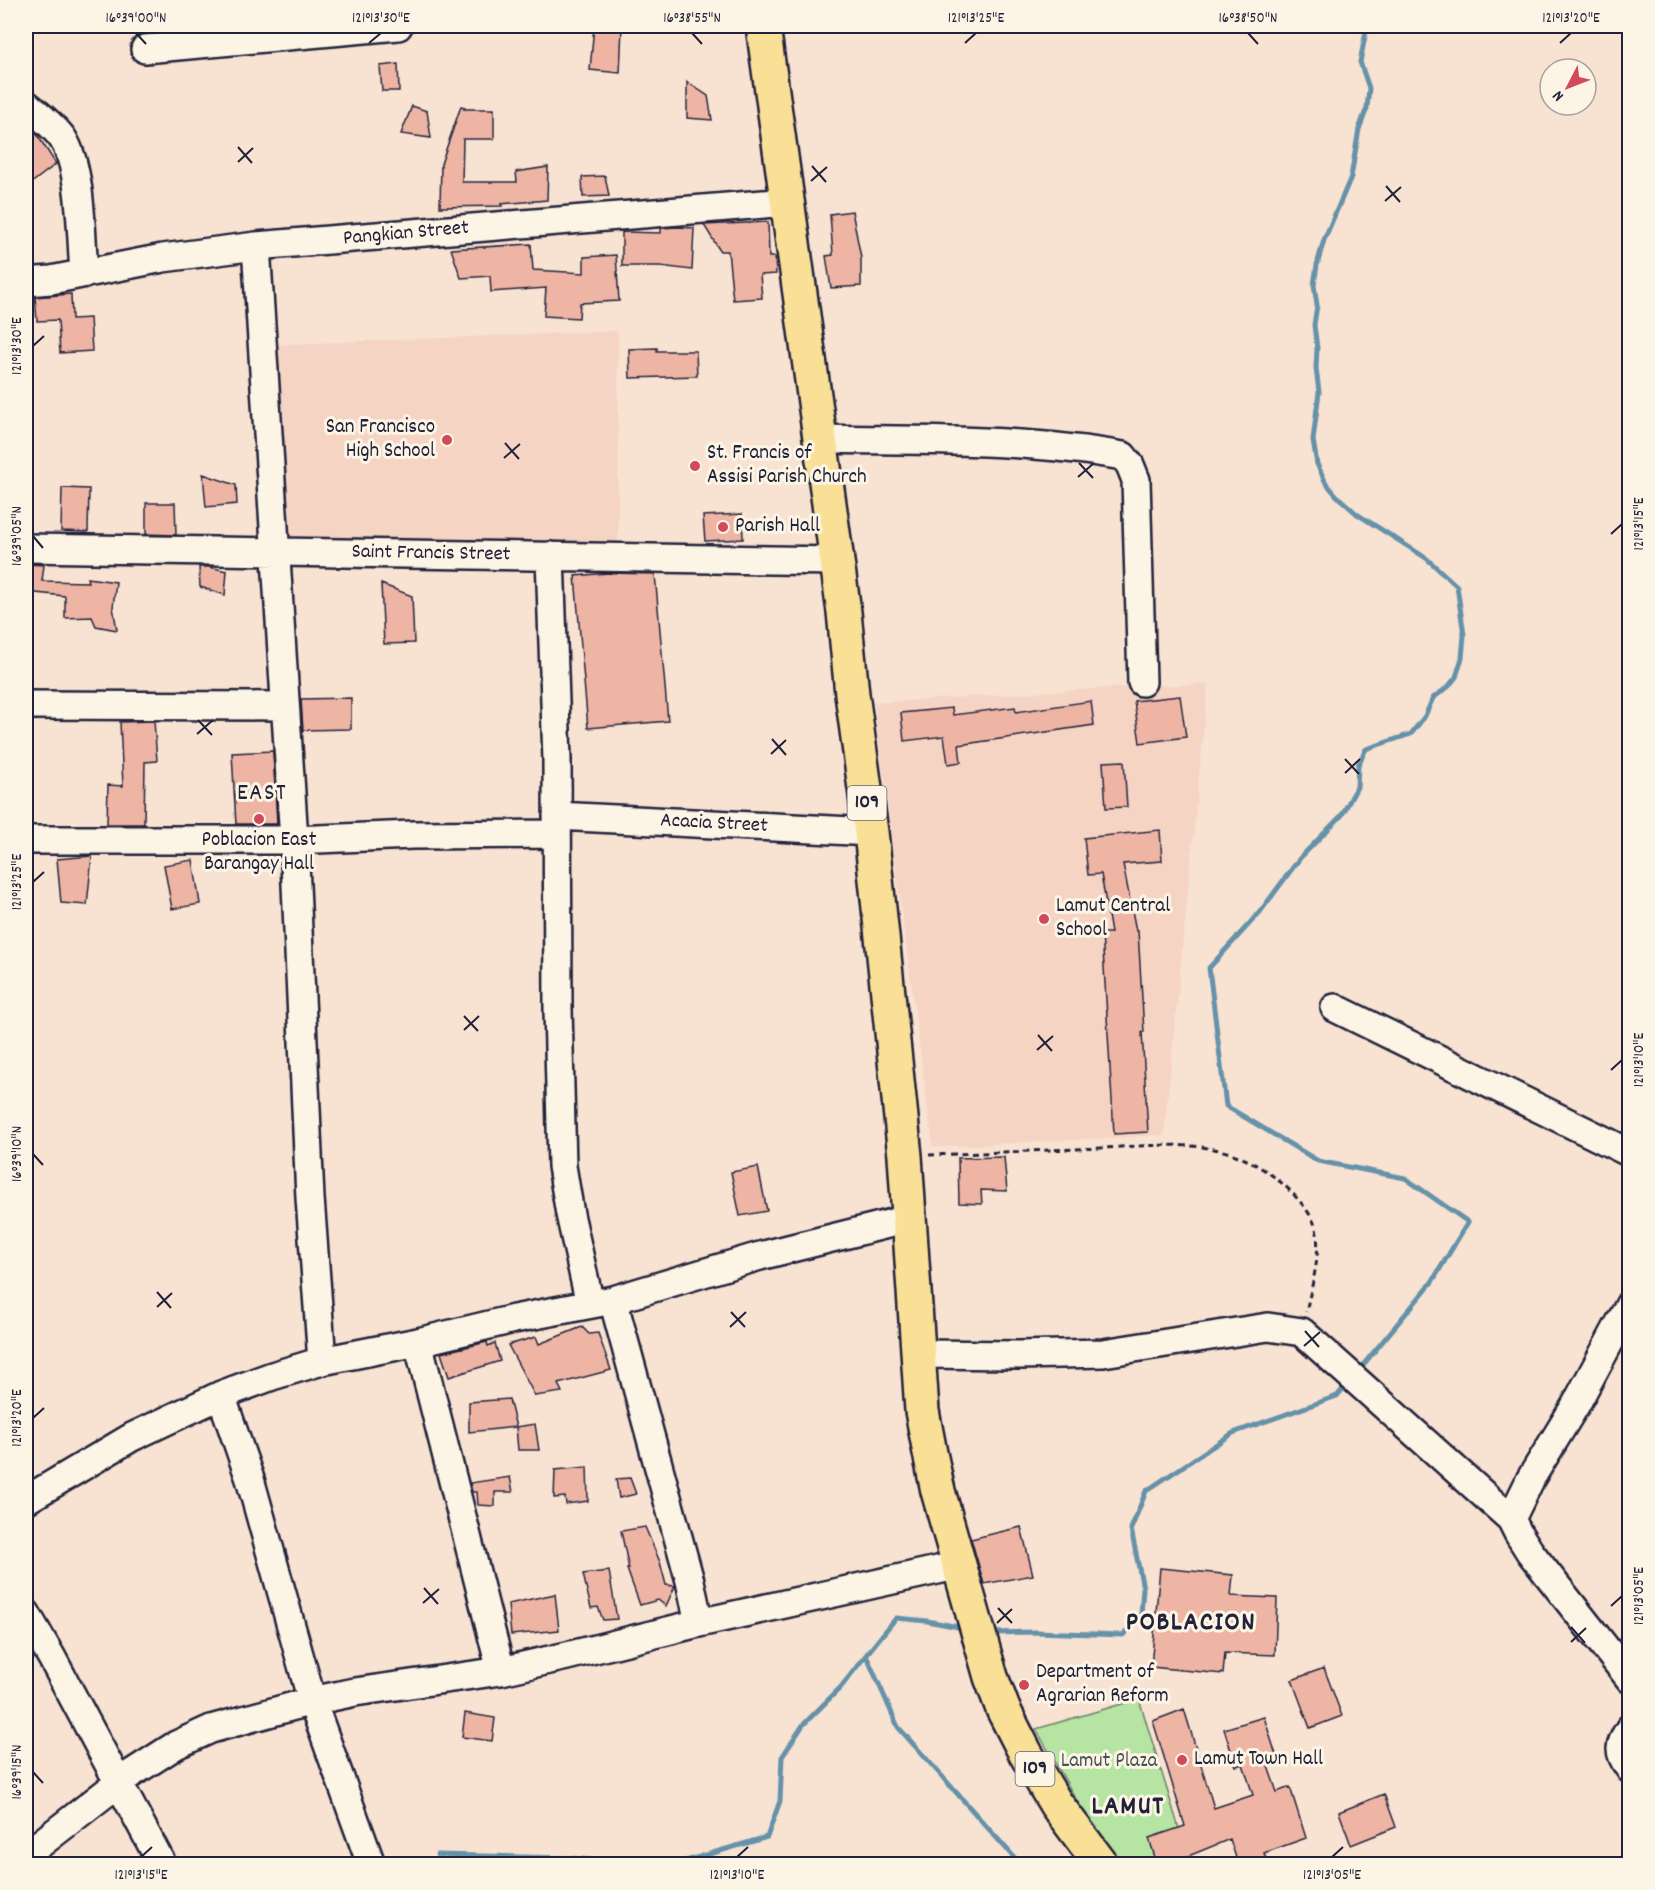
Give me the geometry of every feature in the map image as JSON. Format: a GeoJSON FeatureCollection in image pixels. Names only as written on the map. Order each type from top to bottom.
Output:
{"type":"FeatureCollection","features":[{"type":"Feature","properties":{"kind":"main road","name":"109"},"geometry":{"type":"LineString","coordinates":[[763,26],[837,561],[871,832],[905,1156],[922,1411],[938,1491],[987,1663],[1007,1718],[1056,1804],[1101,1864]]}},
{"type":"Feature","properties":{"kind":"street"},"geometry":{"type":"LineString","coordinates":[[145,49],[186,35],[398,26]]}},
{"type":"Feature","properties":{"kind":"street"},"geometry":{"type":"LineString","coordinates":[[26,104],[63,139],[71,158],[76,179],[84,273]]}},
{"type":"Feature","properties":{"kind":"street","name":"Pangkian Street"},"geometry":{"type":"LineString","coordinates":[[26,282],[51,280],[163,258],[255,246],[788,202]]}},
{"type":"Feature","properties":{"kind":"street"},"geometry":{"type":"LineString","coordinates":[[255,246],[277,552],[284,706],[294,840],[310,1198],[322,1361]]}},
{"type":"Feature","properties":{"kind":"street"},"geometry":{"type":"LineString","coordinates":[[820,439],[990,443],[1097,451],[1123,456],[1130,465],[1136,480],[1142,682]]}},
{"type":"Feature","properties":{"kind":"street","name":"Saint Francis Street"},"geometry":{"type":"LineString","coordinates":[[26,548],[837,561]]}},
{"type":"Feature","properties":{"kind":"street"},"geometry":{"type":"LineString","coordinates":[[550,556],[557,760],[559,1122],[562,1166],[570,1214],[602,1302],[690,1581],[699,1623]]}},
{"type":"Feature","properties":{"kind":"street"},"geometry":{"type":"LineString","coordinates":[[26,705],[284,706]]}},
{"type":"Feature","properties":{"kind":"street","name":"Acacia Street"},"geometry":{"type":"LineString","coordinates":[[26,840],[294,840],[557,825],[871,832]]}},
{"type":"Feature","properties":{"kind":"street"},"geometry":{"type":"LineString","coordinates":[[1335,1008],[1629,1153]]}},
{"type":"Feature","properties":{"kind":"street"},"geometry":{"type":"LineString","coordinates":[[26,1500],[132,1437],[220,1395],[272,1376],[322,1361],[602,1302],[771,1254],[908,1219]]}},
{"type":"Feature","properties":{"kind":"street"},"geometry":{"type":"LineString","coordinates":[[1511,1519],[1531,1478],[1575,1406],[1629,1304]]}},
{"type":"Feature","properties":{"kind":"street"},"geometry":{"type":"LineString","coordinates":[[919,1354],[1093,1353],[1268,1328],[1302,1332],[1511,1519],[1530,1552],[1629,1679]]}},
{"type":"Feature","properties":{"kind":"street"},"geometry":{"type":"LineString","coordinates":[[418,1342],[501,1671]]}},
{"type":"Feature","properties":{"kind":"street"},"geometry":{"type":"LineString","coordinates":[[220,1395],[250,1479],[312,1701],[371,1864]]}},
{"type":"Feature","properties":{"kind":"street"},"geometry":{"type":"LineString","coordinates":[[26,1855],[119,1782],[176,1745],[211,1729],[312,1701],[355,1692],[501,1671],[699,1623],[962,1572]]}},
{"type":"Feature","properties":{"kind":"street"},"geometry":{"type":"LineString","coordinates":[[26,1613],[162,1864]]}},
{"type":"Feature","properties":{"kind":"street"},"geometry":{"type":"LineString","coordinates":[[1629,1728],[1621,1741],[1620,1754],[1629,1769]]}},
{"type":"Feature","properties":{"kind":"path"},"geometry":{"type":"LineString","coordinates":[[905,1156],[1157,1146],[1230,1153],[1255,1165],[1291,1192],[1314,1222],[1317,1235],[1316,1256],[1302,1332]]}},
{"type":"Feature","properties":{"kind":"shaded area","name":"San Francisco High School"},"geometry":{"type":"Polygon","coordinates":[[[618,331],[618,543],[283,536],[268,345],[618,331]]]}},
{"type":"Feature","properties":{"kind":"shaded area","name":"Lamut Central School"},"geometry":{"type":"Polygon","coordinates":[[[1208,684],[1164,1135],[933,1147],[874,703],[1208,684]]]}},
{"type":"Feature","properties":{"kind":"green space","name":"Lamut Plaza"},"geometry":{"type":"Polygon","coordinates":[[[1139,1699],[1190,1864],[1113,1864],[1036,1729],[1139,1699]]]}},
{"type":"Feature","properties":{"kind":"building"},"geometry":{"type":"Polygon","coordinates":[[[594,26],[622,26],[620,73],[590,70],[594,26]]]}},
{"type":"Feature","properties":{"kind":"building"},"geometry":{"type":"Polygon","coordinates":[[[398,64],[399,91],[382,91],[380,66],[398,64]]]}},
{"type":"Feature","properties":{"kind":"building"},"geometry":{"type":"Polygon","coordinates":[[[687,82],[708,96],[712,120],[687,118],[687,82]]]}},
{"type":"Feature","properties":{"kind":"building"},"geometry":{"type":"Polygon","coordinates":[[[412,106],[427,111],[431,138],[401,134],[412,106]]]}},
{"type":"Feature","properties":{"kind":"building"},"geometry":{"type":"Polygon","coordinates":[[[461,106],[465,107],[464,109],[494,109],[494,139],[463,139],[462,182],[517,182],[516,172],[548,167],[547,200],[501,204],[502,206],[440,207],[441,164],[461,106]]]}},
{"type":"Feature","properties":{"kind":"building"},"geometry":{"type":"Polygon","coordinates":[[[36,133],[56,164],[26,187],[26,140],[36,133]]]}},
{"type":"Feature","properties":{"kind":"building"},"geometry":{"type":"Polygon","coordinates":[[[605,176],[609,196],[583,197],[582,177],[605,176]]]}},
{"type":"Feature","properties":{"kind":"building"},"geometry":{"type":"Polygon","coordinates":[[[852,211],[861,258],[861,286],[831,288],[826,256],[833,255],[830,214],[852,211]]]}},
{"type":"Feature","properties":{"kind":"building"},"geometry":{"type":"Polygon","coordinates":[[[768,222],[769,257],[775,257],[776,274],[760,275],[762,298],[733,300],[728,251],[720,251],[704,225],[768,222]]]}},
{"type":"Feature","properties":{"kind":"building"},"geometry":{"type":"Polygon","coordinates":[[[661,228],[694,228],[692,270],[660,266],[622,266],[622,232],[661,233],[661,228]]]}},
{"type":"Feature","properties":{"kind":"building"},"geometry":{"type":"Polygon","coordinates":[[[531,244],[533,270],[584,273],[584,257],[616,255],[619,301],[580,303],[579,318],[544,316],[546,288],[491,292],[490,276],[461,278],[451,249],[531,244]]]}},
{"type":"Feature","properties":{"kind":"building"},"geometry":{"type":"Polygon","coordinates":[[[71,294],[72,319],[90,318],[92,351],[60,353],[58,320],[37,321],[35,297],[71,294]]]}},
{"type":"Feature","properties":{"kind":"building"},"geometry":{"type":"Polygon","coordinates":[[[657,348],[657,351],[696,351],[697,376],[630,378],[629,349],[657,348]]]}},
{"type":"Feature","properties":{"kind":"building"},"geometry":{"type":"Polygon","coordinates":[[[203,474],[236,485],[237,504],[206,507],[203,474]]]}},
{"type":"Feature","properties":{"kind":"building"},"geometry":{"type":"Polygon","coordinates":[[[62,488],[89,489],[88,532],[61,531],[62,488]]]}},
{"type":"Feature","properties":{"kind":"building"},"geometry":{"type":"Polygon","coordinates":[[[146,503],[175,503],[176,535],[146,534],[146,503]]]}},
{"type":"Feature","properties":{"kind":"building","name":"Parish Hall"},"geometry":{"type":"Polygon","coordinates":[[[742,514],[743,539],[705,541],[703,516],[742,514]]]}},
{"type":"Feature","properties":{"kind":"building"},"geometry":{"type":"Polygon","coordinates":[[[26,564],[44,565],[42,581],[88,582],[87,578],[116,582],[113,607],[117,630],[96,626],[92,617],[65,618],[65,596],[26,592],[26,564]]]}},
{"type":"Feature","properties":{"kind":"building"},"geometry":{"type":"Polygon","coordinates":[[[199,567],[227,571],[225,595],[200,587],[199,567]]]}},
{"type":"Feature","properties":{"kind":"building"},"geometry":{"type":"Polygon","coordinates":[[[608,573],[655,574],[668,721],[588,728],[575,576],[608,573]]]}},
{"type":"Feature","properties":{"kind":"building"},"geometry":{"type":"Polygon","coordinates":[[[381,584],[412,596],[414,643],[384,644],[381,584]]]}},
{"type":"Feature","properties":{"kind":"building"},"geometry":{"type":"Polygon","coordinates":[[[1180,696],[1186,737],[1140,743],[1134,701],[1180,696]]]}},
{"type":"Feature","properties":{"kind":"building"},"geometry":{"type":"Polygon","coordinates":[[[351,698],[351,729],[303,730],[301,699],[351,698]]]}},
{"type":"Feature","properties":{"kind":"building"},"geometry":{"type":"Polygon","coordinates":[[[1091,701],[1094,725],[959,745],[961,762],[948,764],[944,736],[904,741],[901,713],[952,708],[953,715],[1015,707],[1016,712],[1091,701]]]}},
{"type":"Feature","properties":{"kind":"building"},"geometry":{"type":"Polygon","coordinates":[[[154,721],[157,761],[145,762],[144,824],[107,824],[108,785],[123,786],[120,722],[154,721]]]}},
{"type":"Feature","properties":{"kind":"building"},"geometry":{"type":"Polygon","coordinates":[[[273,751],[277,824],[236,824],[232,753],[273,751]]]}},
{"type":"Feature","properties":{"kind":"building"},"geometry":{"type":"Polygon","coordinates":[[[1124,761],[1127,807],[1106,808],[1103,762],[1124,761]]]}},
{"type":"Feature","properties":{"kind":"building"},"geometry":{"type":"Polygon","coordinates":[[[1160,830],[1162,861],[1123,864],[1136,931],[1138,931],[1148,1132],[1114,1134],[1102,933],[1111,933],[1101,874],[1088,875],[1084,838],[1160,830]]]}},
{"type":"Feature","properties":{"kind":"building"},"geometry":{"type":"Polygon","coordinates":[[[92,856],[87,905],[61,903],[57,859],[92,856]]]}},
{"type":"Feature","properties":{"kind":"building"},"geometry":{"type":"Polygon","coordinates":[[[193,860],[200,904],[172,909],[164,865],[193,860]]]}},
{"type":"Feature","properties":{"kind":"building"},"geometry":{"type":"Polygon","coordinates":[[[1004,1157],[1007,1191],[981,1190],[982,1204],[959,1203],[958,1158],[1004,1157]]]}},
{"type":"Feature","properties":{"kind":"building"},"geometry":{"type":"Polygon","coordinates":[[[758,1167],[767,1211],[740,1216],[731,1172],[758,1167]]]}},
{"type":"Feature","properties":{"kind":"building"},"geometry":{"type":"Polygon","coordinates":[[[582,1327],[589,1334],[598,1333],[611,1370],[558,1384],[562,1392],[535,1396],[508,1345],[536,1337],[539,1344],[582,1327]]]}},
{"type":"Feature","properties":{"kind":"building"},"geometry":{"type":"Polygon","coordinates":[[[487,1342],[488,1346],[495,1343],[500,1361],[449,1377],[441,1353],[487,1342]]]}},
{"type":"Feature","properties":{"kind":"building"},"geometry":{"type":"Polygon","coordinates":[[[509,1399],[516,1427],[469,1432],[469,1402],[509,1399]]]}},
{"type":"Feature","properties":{"kind":"building"},"geometry":{"type":"Polygon","coordinates":[[[535,1424],[539,1450],[518,1450],[516,1427],[535,1424]]]}},
{"type":"Feature","properties":{"kind":"building"},"geometry":{"type":"Polygon","coordinates":[[[587,1467],[588,1501],[566,1504],[565,1497],[554,1498],[555,1470],[587,1467]]]}},
{"type":"Feature","properties":{"kind":"building"},"geometry":{"type":"Polygon","coordinates":[[[510,1477],[513,1492],[495,1492],[495,1506],[478,1505],[477,1492],[472,1492],[470,1483],[510,1477]]]}},
{"type":"Feature","properties":{"kind":"building"},"geometry":{"type":"Polygon","coordinates":[[[630,1478],[636,1494],[619,1498],[616,1479],[630,1478]]]}},
{"type":"Feature","properties":{"kind":"building"},"geometry":{"type":"Polygon","coordinates":[[[645,1527],[660,1562],[666,1585],[675,1586],[666,1606],[658,1600],[640,1605],[627,1569],[629,1569],[621,1531],[645,1527]]]}},
{"type":"Feature","properties":{"kind":"building"},"geometry":{"type":"Polygon","coordinates":[[[1021,1527],[1033,1575],[984,1584],[971,1539],[1021,1527]]]}},
{"type":"Feature","properties":{"kind":"building"},"geometry":{"type":"Polygon","coordinates":[[[1160,1568],[1233,1575],[1231,1596],[1277,1598],[1275,1655],[1225,1653],[1223,1674],[1151,1667],[1160,1568]]]}},
{"type":"Feature","properties":{"kind":"building"},"geometry":{"type":"Polygon","coordinates":[[[609,1571],[617,1619],[603,1620],[598,1607],[591,1608],[583,1574],[609,1571]]]}},
{"type":"Feature","properties":{"kind":"building"},"geometry":{"type":"Polygon","coordinates":[[[555,1594],[559,1630],[511,1635],[508,1604],[555,1594]]]}},
{"type":"Feature","properties":{"kind":"building"},"geometry":{"type":"Polygon","coordinates":[[[1324,1668],[1342,1716],[1310,1728],[1292,1680],[1324,1668]]]}},
{"type":"Feature","properties":{"kind":"building"},"geometry":{"type":"Polygon","coordinates":[[[1184,1709],[1214,1808],[1253,1795],[1243,1764],[1236,1766],[1224,1729],[1264,1717],[1276,1755],[1265,1758],[1277,1792],[1290,1787],[1306,1838],[1264,1853],[1266,1859],[1245,1864],[1238,1864],[1230,1839],[1181,1859],[1182,1864],[1157,1864],[1149,1838],[1185,1826],[1153,1721],[1184,1709]]]}},
{"type":"Feature","properties":{"kind":"building"},"geometry":{"type":"Polygon","coordinates":[[[465,1713],[495,1718],[492,1741],[462,1737],[465,1713]]]}},
{"type":"Feature","properties":{"kind":"building"},"geometry":{"type":"Polygon","coordinates":[[[1384,1794],[1396,1827],[1351,1845],[1339,1812],[1384,1794]]]}},
{"type":"Feature","properties":{"kind":"waterway"},"geometry":{"type":"LineString","coordinates":[[1358,1371],[1432,1282],[1468,1222],[1405,1178],[1318,1161],[1226,1106],[1209,968],[1260,912],[1300,858],[1342,815],[1357,787],[1358,765],[1366,749],[1411,734],[1425,716],[1433,698],[1448,687],[1456,677],[1462,658],[1464,635],[1457,586],[1426,558],[1357,514],[1337,496],[1326,483],[1317,464],[1313,440],[1319,392],[1314,325],[1317,305],[1314,285],[1324,240],[1351,177],[1359,129],[1367,108],[1369,88],[1360,62],[1367,26]]}},
{"type":"Feature","properties":{"kind":"waterway"},"geometry":{"type":"LineString","coordinates":[[991,1633],[1123,1635],[1141,1615],[1143,1588],[1131,1529],[1146,1491],[1233,1433],[1337,1396],[1348,1383]]}},
{"type":"Feature","properties":{"kind":"waterway"},"geometry":{"type":"LineString","coordinates":[[964,1628],[896,1618],[866,1655],[898,1727],[1020,1864]]}},
{"type":"Feature","properties":{"kind":"waterway"},"geometry":{"type":"LineString","coordinates":[[676,1864],[767,1837],[780,1801],[782,1757],[803,1725],[841,1687],[866,1655]]}},
{"type":"Feature","properties":{"kind":"waterway"},"geometry":{"type":"LineString","coordinates":[[437,1855],[569,1858],[640,1864]]}},
{"type":"Feature","properties":{"kind":"place","name":"San Francisco High School"},"geometry":{"type":"Point","coordinates":[447,440]}},
{"type":"Feature","properties":{"kind":"place","name":"St. Francis of Assisi Parish Church"},"geometry":{"type":"Point","coordinates":[695,466]}},
{"type":"Feature","properties":{"kind":"place","name":"Parish Hall"},"geometry":{"type":"Point","coordinates":[723,527]}},
{"type":"Feature","properties":{"kind":"place","name":"Poblacion East Barangay Hall"},"geometry":{"type":"Point","coordinates":[259,819]}},
{"type":"Feature","properties":{"kind":"place","name":"Lamut Central School"},"geometry":{"type":"Point","coordinates":[1044,919]}},
{"type":"Feature","properties":{"kind":"place","name":"Department of Agrarian Reform"},"geometry":{"type":"Point","coordinates":[1024,1685]}},
{"type":"Feature","properties":{"kind":"place","name":"Lamut Town Hall"},"geometry":{"type":"Point","coordinates":[1182,1760]}},
{"type":"Feature","properties":{"kind":"district","name":"EAST"},"geometry":{"type":"Point","coordinates":[262,794]}},
{"type":"Feature","properties":{"kind":"district","name":"POBLACION"},"geometry":{"type":"Point","coordinates":[1191,1623]}},
{"type":"Feature","properties":{"kind":"district","name":"LAMUT"},"geometry":{"type":"Point","coordinates":[1128,1807]}}]}
